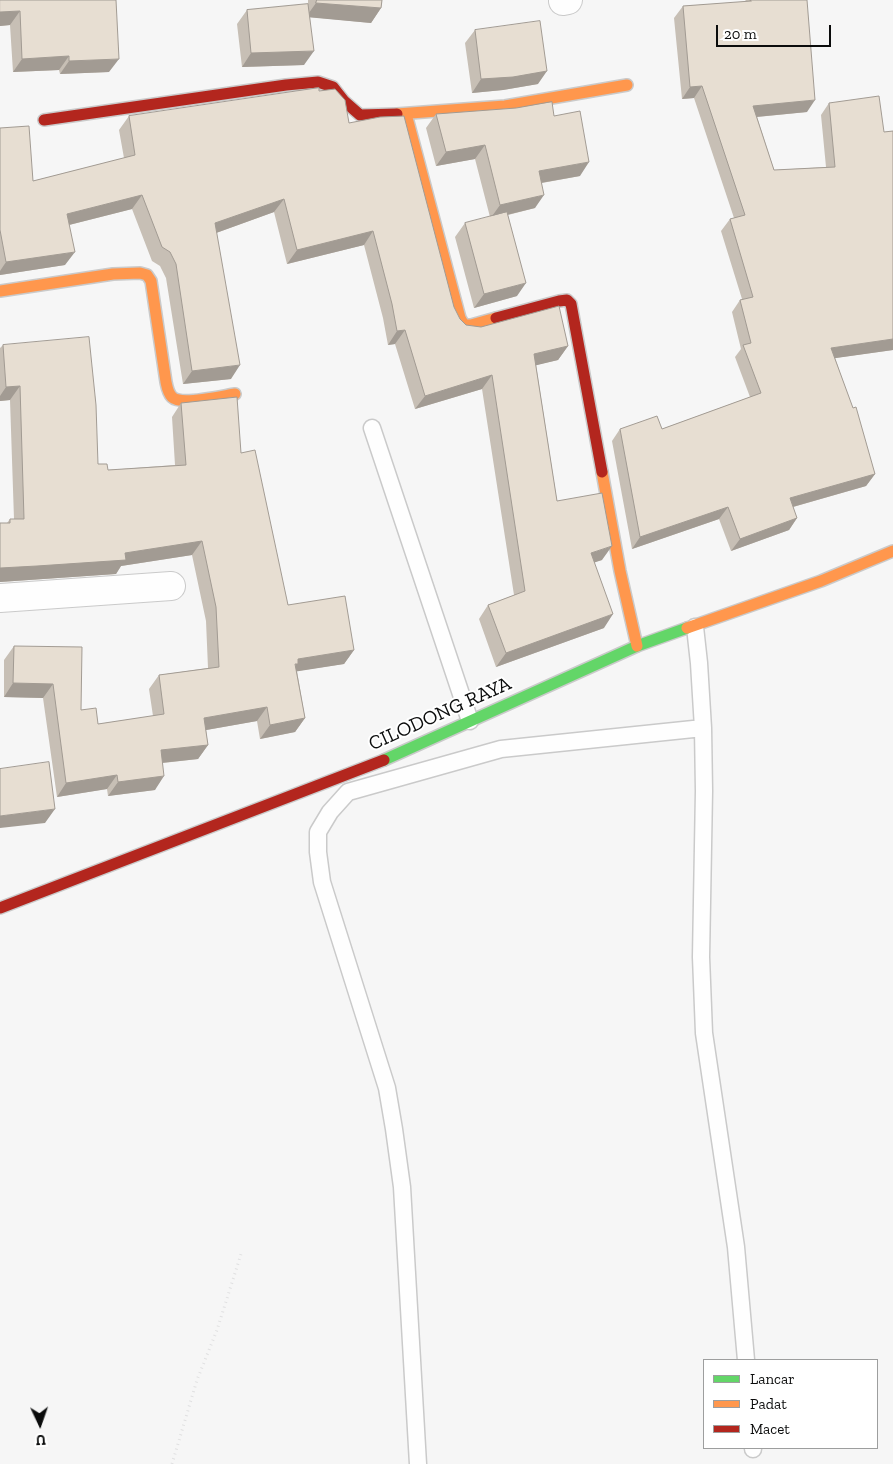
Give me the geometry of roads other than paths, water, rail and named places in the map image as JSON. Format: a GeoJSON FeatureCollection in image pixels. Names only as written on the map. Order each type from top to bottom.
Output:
{"type":"FeatureCollection","features":[{"type":"Feature","properties":{"kind":"street"},"geometry":{"type":"LineString","coordinates":[[563,0],[568,0]]}},
{"type":"Feature","properties":{"kind":"street"},"geometry":{"type":"LineString","coordinates":[[44,120],[318,82],[333,87],[344,101],[360,115],[406,114],[505,106],[627,85]]}},
{"type":"Feature","properties":{"kind":"street"},"geometry":{"type":"LineString","coordinates":[[406,114],[460,318],[464,325],[471,325],[559,301],[567,300],[571,304],[620,571],[637,646]]}},
{"type":"Feature","properties":{"kind":"street"},"geometry":{"type":"LineString","coordinates":[[0,291],[113,274],[140,273],[148,275],[151,282],[169,394],[174,399],[186,400],[235,394]]}},
{"type":"Feature","properties":{"kind":"street","name":"CILODONG RAYA"},"geometry":{"type":"LineString","coordinates":[[0,908],[384,760],[637,646],[821,581],[893,551]]}},
{"type":"Feature","properties":{"kind":"street"},"geometry":{"type":"LineString","coordinates":[[0,598],[172,586]]}},
{"type":"Feature","properties":{"kind":"lane"},"geometry":{"type":"LineString","coordinates":[[372,428],[470,721]]}},
{"type":"Feature","properties":{"kind":"lane"},"geometry":{"type":"LineString","coordinates":[[695,626],[703,728],[704,792],[701,957],[704,1033],[736,1247],[746,1359]]}},
{"type":"Feature","properties":{"kind":"lane"},"geometry":{"type":"LineString","coordinates":[[418,1464],[402,1187],[394,1129],[387,1088],[322,882],[318,852],[318,832],[330,812],[348,792],[501,749],[703,728]]}}]}
